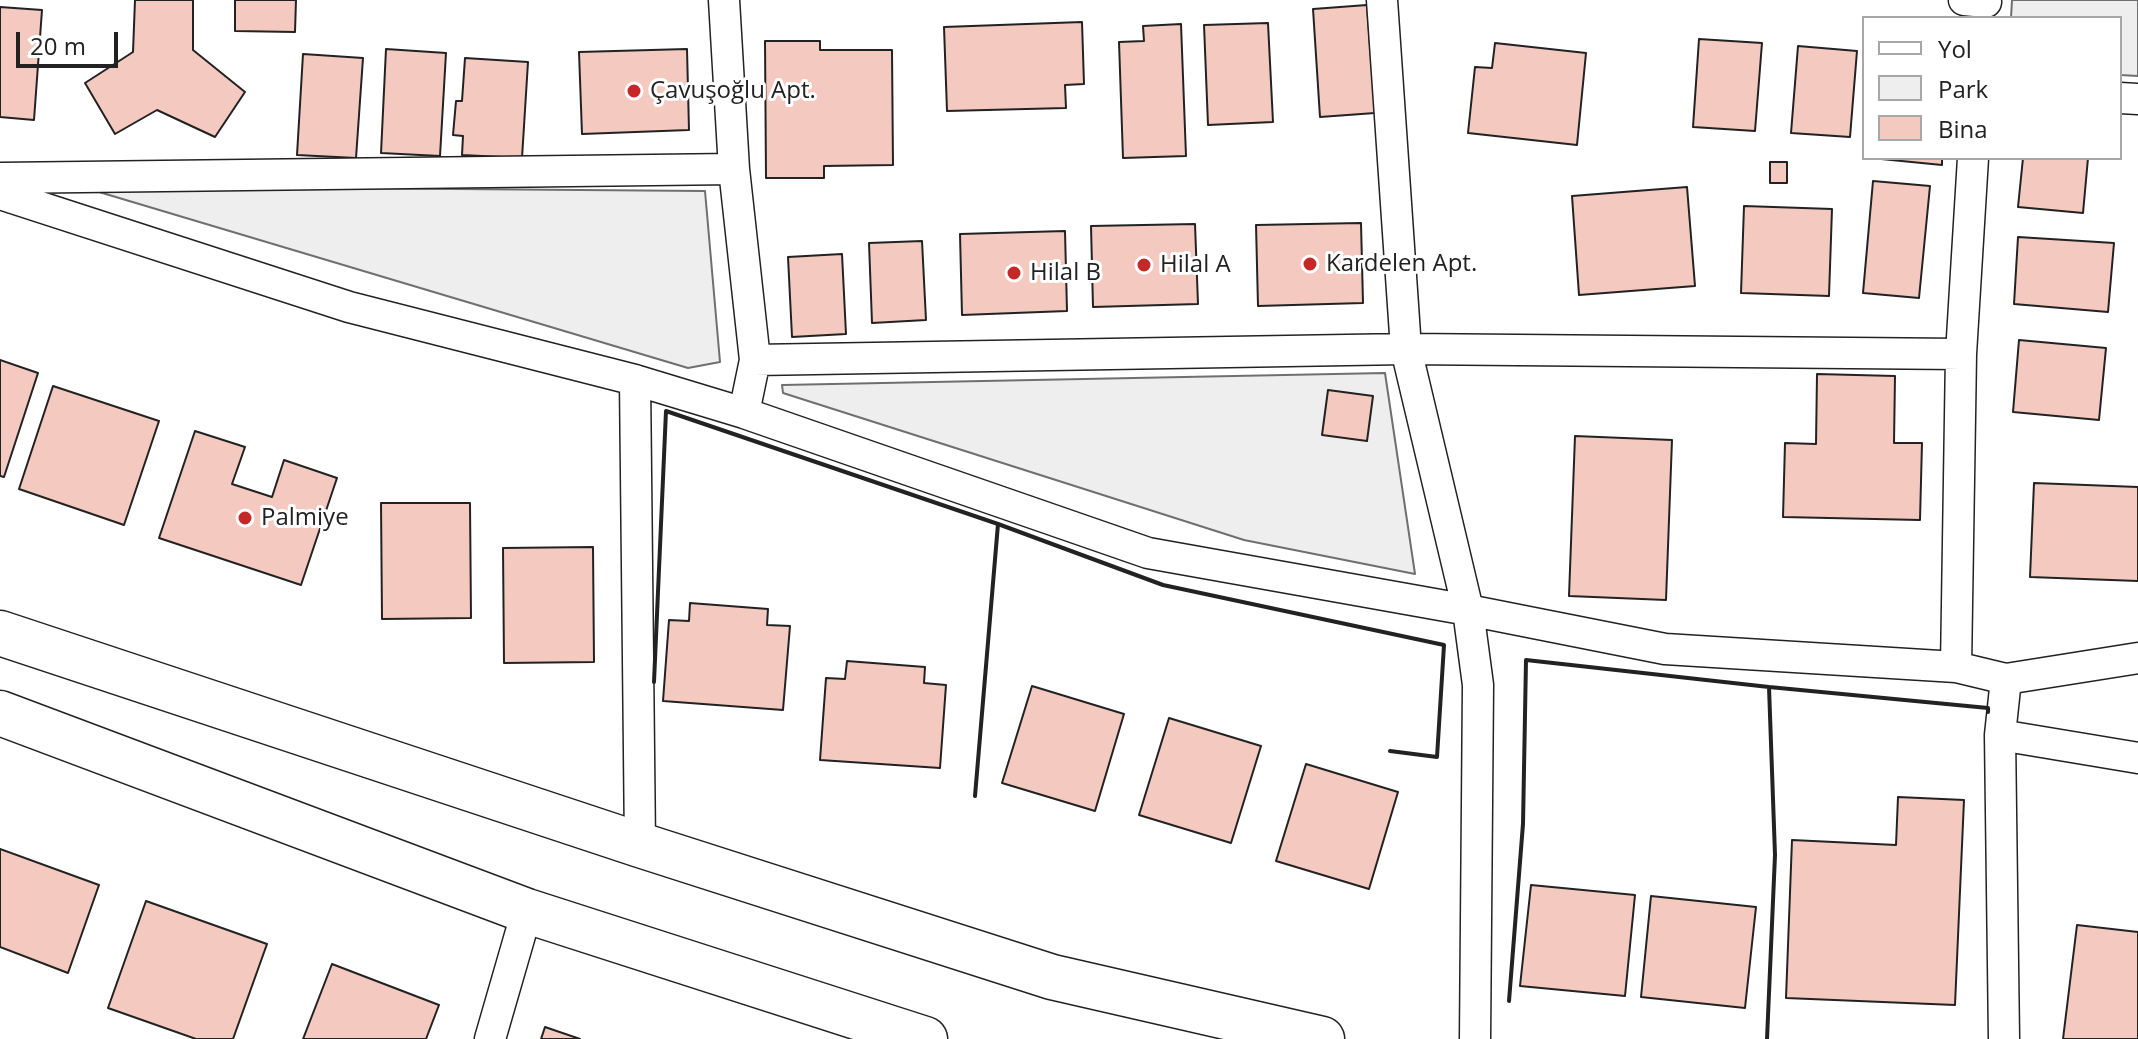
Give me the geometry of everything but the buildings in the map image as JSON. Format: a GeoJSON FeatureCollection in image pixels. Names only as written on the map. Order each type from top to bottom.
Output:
{"type":"FeatureCollection","features":[{"type":"Feature","properties":{"kind":"main road"},"geometry":{"type":"LineString","coordinates":[[0,633],[640,845],[1052,977],[1322,1039]]}},
{"type":"Feature","properties":{"kind":"main road"},"geometry":{"type":"LineString","coordinates":[[0,713],[527,911],[925,1039]]}},
{"type":"Feature","properties":{"kind":"street"},"geometry":{"type":"LineString","coordinates":[[725,0],[734,169],[755,360],[744,413]]}},
{"type":"Feature","properties":{"kind":"street"},"geometry":{"type":"LineString","coordinates":[[1382,0],[1406,349],[1468,610],[1478,685],[1475,1039]]}},
{"type":"Feature","properties":{"kind":"street"},"geometry":{"type":"LineString","coordinates":[[1956,667],[1961,354],[1973,160]]}},
{"type":"Feature","properties":{"kind":"street"},"geometry":{"type":"LineString","coordinates":[[0,178],[734,169]]}},
{"type":"Feature","properties":{"kind":"street"},"geometry":{"type":"LineString","coordinates":[[0,194],[349,307],[635,380],[744,413],[1148,553],[1665,649],[1956,667],[2006,679],[2138,658]]}},
{"type":"Feature","properties":{"kind":"street"},"geometry":{"type":"LineString","coordinates":[[755,360],[1406,349],[1961,354]]}},
{"type":"Feature","properties":{"kind":"street"},"geometry":{"type":"LineString","coordinates":[[635,380],[640,845]]}},
{"type":"Feature","properties":{"kind":"street"},"geometry":{"type":"LineString","coordinates":[[2004,1039],[2000,735],[2006,679]]}},
{"type":"Feature","properties":{"kind":"street"},"geometry":{"type":"LineString","coordinates":[[2000,735],[2138,758]]}},
{"type":"Feature","properties":{"kind":"street"},"geometry":{"type":"LineString","coordinates":[[490,1039],[527,911]]}},
{"type":"Feature","properties":{"kind":"green space"},"geometry":{"type":"Polygon","coordinates":[[[2012,0],[2138,0],[2138,76],[2122,75],[2122,16],[2011,16],[2012,0]]]}},
{"type":"Feature","properties":{"kind":"green space"},"geometry":{"type":"Polygon","coordinates":[[[79,186],[705,191],[720,362],[688,368],[79,186]]]}},
{"type":"Feature","properties":{"kind":"green space"},"geometry":{"type":"Polygon","coordinates":[[[1385,373],[1415,574],[1244,540],[783,393],[782,385],[1385,373]]]}},
{"type":"Feature","properties":{"kind":"wall"},"geometry":{"type":"LineString","coordinates":[[654,682],[666,411],[998,524]]}},
{"type":"Feature","properties":{"kind":"wall"},"geometry":{"type":"LineString","coordinates":[[975,796],[998,524],[1163,585],[1444,645],[1437,757],[1390,751]]}},
{"type":"Feature","properties":{"kind":"wall"},"geometry":{"type":"LineString","coordinates":[[1509,1001],[1523,824],[1526,660],[1769,687],[1775,855],[1767,1039]]}},
{"type":"Feature","properties":{"kind":"wall"},"geometry":{"type":"LineString","coordinates":[[1769,687],[1988,708],[1988,712]]}},
{"type":"Feature","properties":{"kind":"place","name":"Çavuşoğlu Apt."},"geometry":{"type":"Point","coordinates":[634,91]}},
{"type":"Feature","properties":{"kind":"place","name":"Kardelen Apt."},"geometry":{"type":"Point","coordinates":[1310,264]}},
{"type":"Feature","properties":{"kind":"place","name":"Hilal A"},"geometry":{"type":"Point","coordinates":[1144,265]}},
{"type":"Feature","properties":{"kind":"place","name":"Hilal B"},"geometry":{"type":"Point","coordinates":[1014,273]}},
{"type":"Feature","properties":{"kind":"place","name":"Palmiye"},"geometry":{"type":"Point","coordinates":[245,518]}}]}
